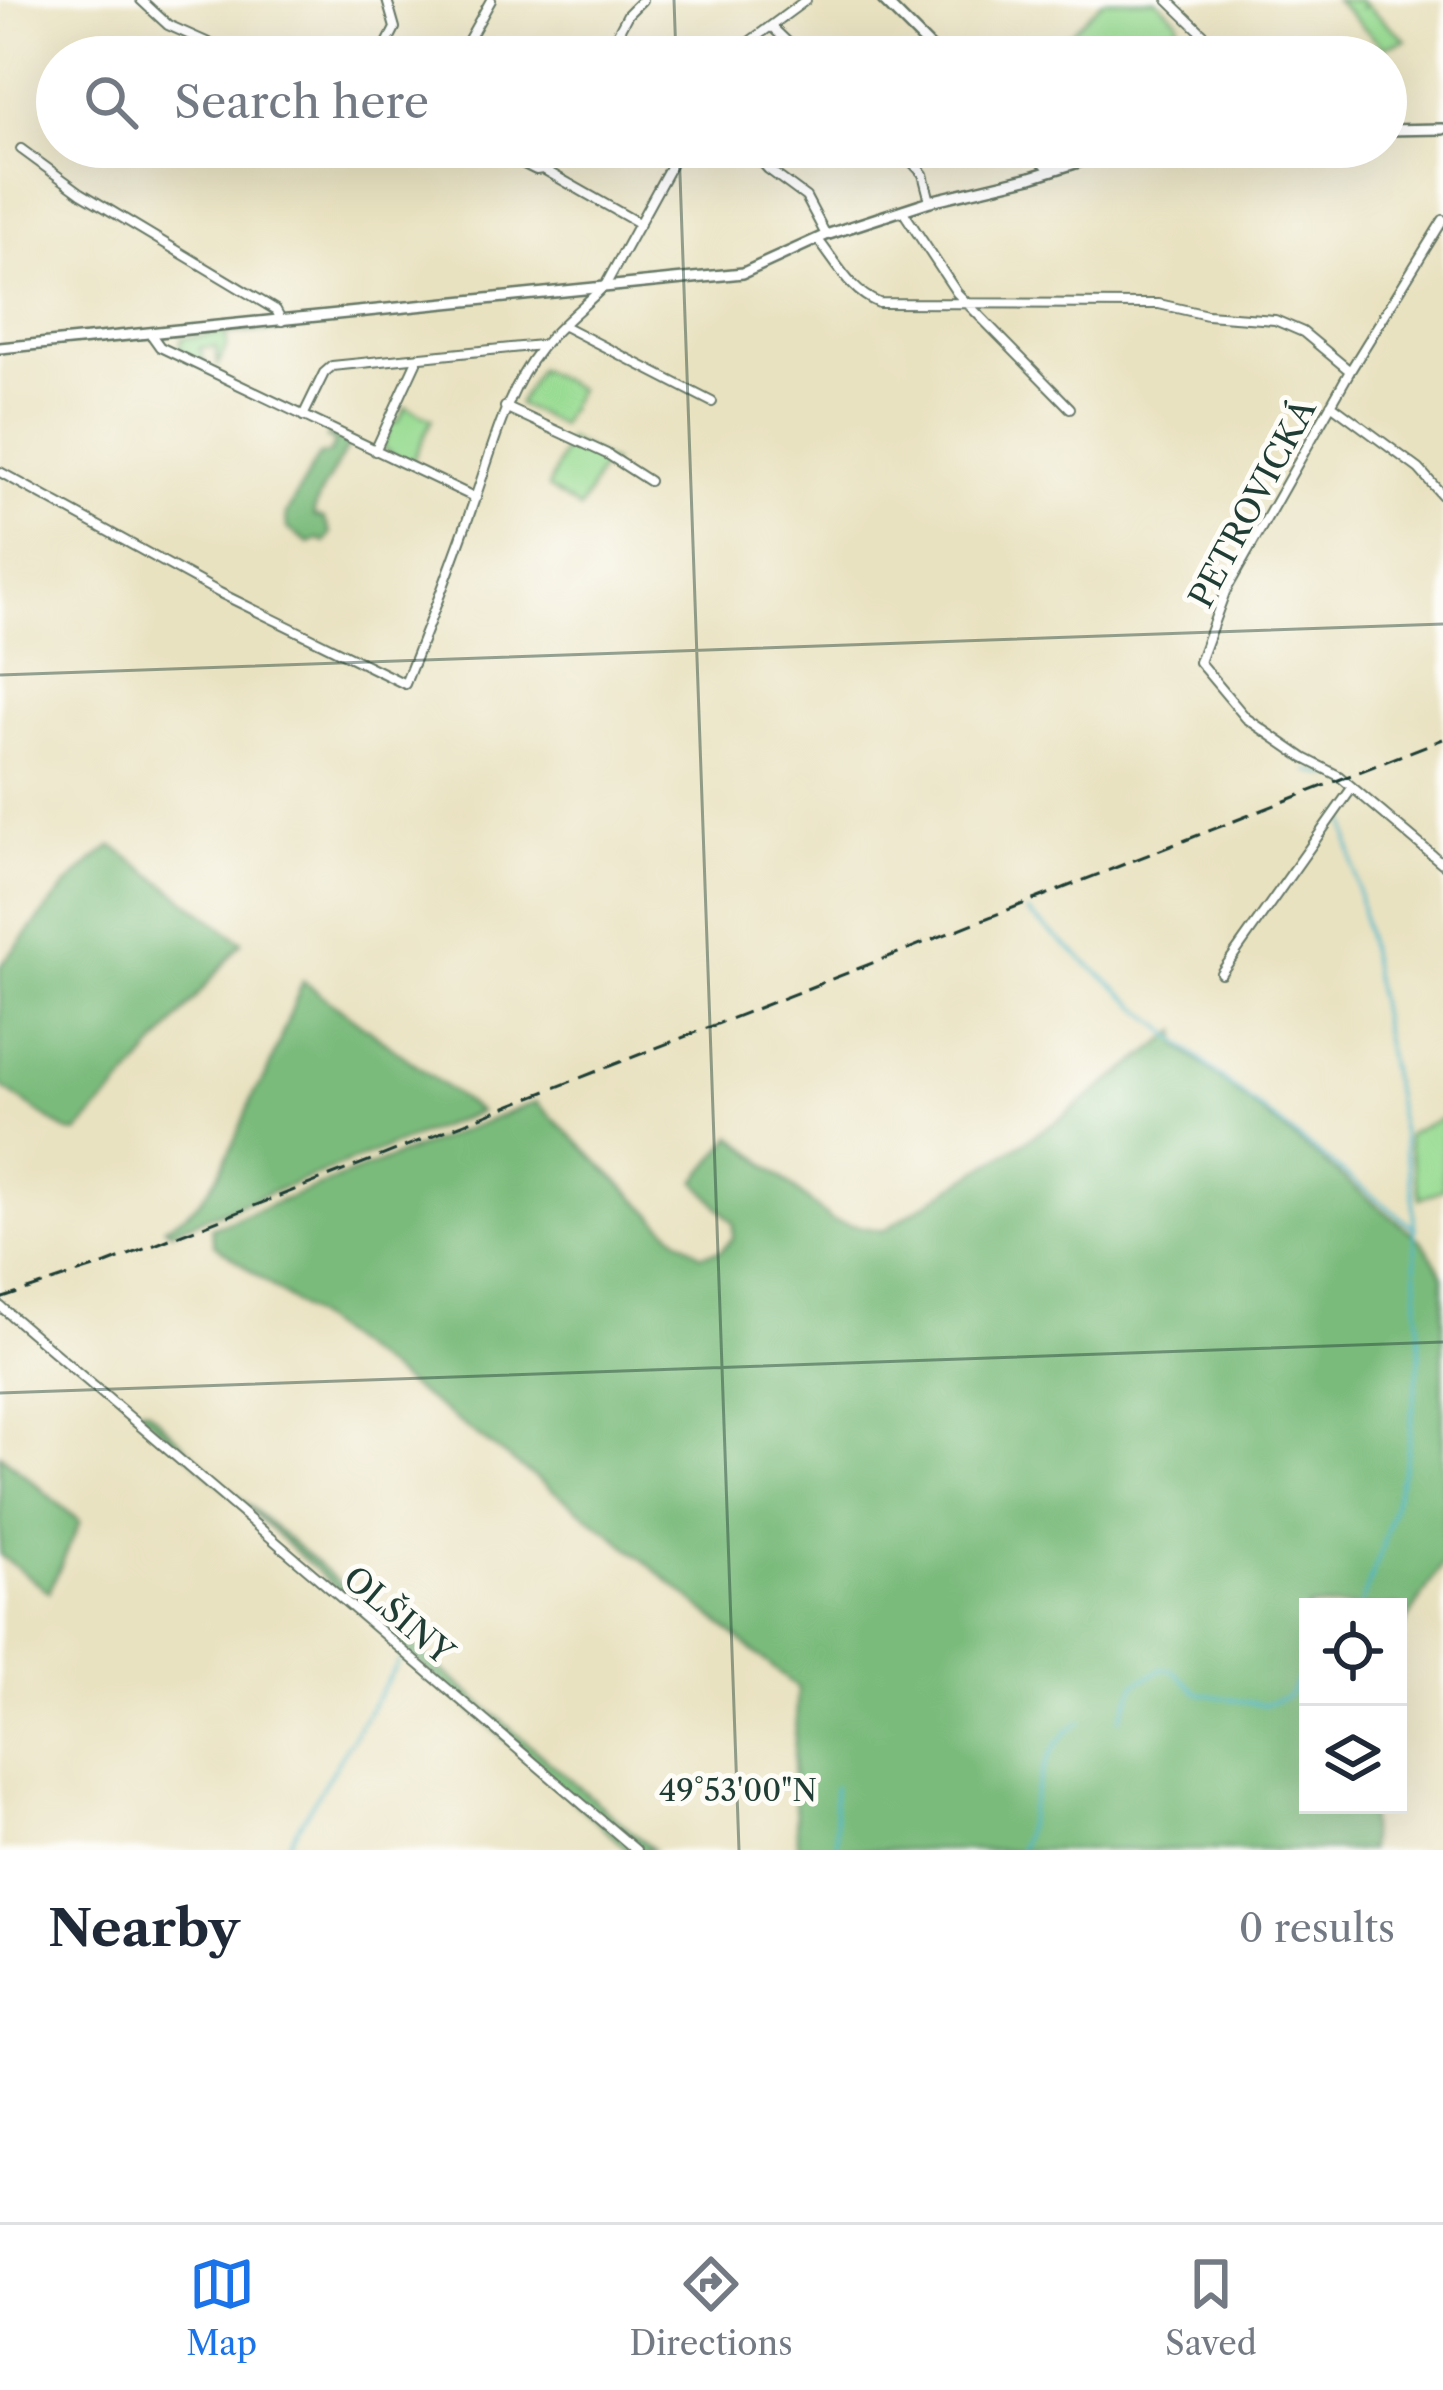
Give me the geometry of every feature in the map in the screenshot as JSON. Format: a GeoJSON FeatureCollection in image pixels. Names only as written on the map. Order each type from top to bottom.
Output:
{"type":"FeatureCollection","features":[{"type":"Feature","properties":{"kind":"street"},"geometry":{"type":"LineString","coordinates":[[141,0],[168,26],[191,36]]}},
{"type":"Feature","properties":{"kind":"street"},"geometry":{"type":"LineString","coordinates":[[387,0],[395,28],[391,36]]}},
{"type":"Feature","properties":{"kind":"street"},"geometry":{"type":"LineString","coordinates":[[470,36],[491,0]]}},
{"type":"Feature","properties":{"kind":"street"},"geometry":{"type":"LineString","coordinates":[[616,36],[642,0]]}},
{"type":"Feature","properties":{"kind":"street"},"geometry":{"type":"LineString","coordinates":[[759,36],[806,0]]}},
{"type":"Feature","properties":{"kind":"street"},"geometry":{"type":"LineString","coordinates":[[883,0],[919,36]]}},
{"type":"Feature","properties":{"kind":"street"},"geometry":{"type":"LineString","coordinates":[[1168,0],[1205,36]]}},
{"type":"Feature","properties":{"kind":"street"},"geometry":{"type":"LineString","coordinates":[[771,26],[781,36]]}},
{"type":"Feature","properties":{"kind":"street"},"geometry":{"type":"LineString","coordinates":[[1407,130],[1443,129]]}},
{"type":"Feature","properties":{"kind":"street"},"geometry":{"type":"LineString","coordinates":[[22,148],[36,159]]}},
{"type":"Feature","properties":{"kind":"street"},"geometry":{"type":"LineString","coordinates":[[48,168],[81,194],[276,310],[282,320]]}},
{"type":"Feature","properties":{"kind":"street"},"geometry":{"type":"LineString","coordinates":[[532,168],[543,169],[640,224]]}},
{"type":"Feature","properties":{"kind":"street"},"geometry":{"type":"LineString","coordinates":[[0,472],[220,593],[405,684],[476,498],[505,407],[543,345],[577,315],[587,297],[602,289],[670,168]]}},
{"type":"Feature","properties":{"kind":"street"},"geometry":{"type":"LineString","coordinates":[[767,168],[806,196],[823,238],[865,297],[879,303],[1159,304],[1207,315],[1274,320],[1303,332],[1350,370]]}},
{"type":"Feature","properties":{"kind":"street"},"geometry":{"type":"LineString","coordinates":[[917,168],[930,201]]}},
{"type":"Feature","properties":{"kind":"street"},"geometry":{"type":"LineString","coordinates":[[0,348],[743,273],[902,210],[1058,168]]}},
{"type":"Feature","properties":{"kind":"street"},"geometry":{"type":"LineString","coordinates":[[902,210],[935,265],[965,302],[1070,408]]}},
{"type":"Feature","properties":{"kind":"street","name":"PETROVICKÁ"},"geometry":{"type":"LineString","coordinates":[[1443,220],[1350,370],[1225,592],[1199,662],[1246,718],[1340,776],[1443,864]]}},
{"type":"Feature","properties":{"kind":"street"},"geometry":{"type":"LineString","coordinates":[[564,326],[712,402]]}},
{"type":"Feature","properties":{"kind":"street"},"geometry":{"type":"LineString","coordinates":[[150,333],[160,347],[476,498]]}},
{"type":"Feature","properties":{"kind":"street"},"geometry":{"type":"LineString","coordinates":[[303,416],[332,366],[543,345]]}},
{"type":"Feature","properties":{"kind":"street"},"geometry":{"type":"LineString","coordinates":[[375,451],[419,357]]}},
{"type":"Feature","properties":{"kind":"street"},"geometry":{"type":"LineString","coordinates":[[1331,404],[1419,469],[1443,496]]}},
{"type":"Feature","properties":{"kind":"street"},"geometry":{"type":"LineString","coordinates":[[505,407],[608,454],[650,481]]}},
{"type":"Feature","properties":{"kind":"street"},"geometry":{"type":"LineString","coordinates":[[1220,973],[1352,788]]}},
{"type":"Feature","properties":{"kind":"street","name":"OLŠINY"},"geometry":{"type":"LineString","coordinates":[[0,1306],[636,1850]]}},
{"type":"Feature","properties":{"kind":"green space"},"geometry":{"type":"Polygon","coordinates":[[[1104,0],[1156,0],[1178,20],[1168,36],[1067,36],[1104,0]]]}},
{"type":"Feature","properties":{"kind":"green space"},"geometry":{"type":"Polygon","coordinates":[[[1335,0],[1359,0],[1361,8],[1366,5],[1401,36],[1373,36],[1335,0]]]}},
{"type":"Feature","properties":{"kind":"green space"},"geometry":{"type":"Polygon","coordinates":[[[282,326],[282,331],[226,334],[227,345],[218,365],[216,347],[200,348],[205,366],[179,349],[182,338],[282,326]]]}},
{"type":"Feature","properties":{"kind":"green space"},"geometry":{"type":"Polygon","coordinates":[[[539,369],[578,389],[560,425],[518,404],[539,369]]]}},
{"type":"Feature","properties":{"kind":"green space"},"geometry":{"type":"Polygon","coordinates":[[[406,407],[432,419],[411,464],[382,448],[393,421],[398,422],[406,407]]]}},
{"type":"Feature","properties":{"kind":"green space"},"geometry":{"type":"Polygon","coordinates":[[[330,434],[349,443],[313,516],[324,519],[331,533],[325,543],[318,539],[309,543],[287,528],[286,514],[319,455],[329,454],[335,442],[327,438],[330,434]]]}},
{"type":"Feature","properties":{"kind":"green space"},"geometry":{"type":"Polygon","coordinates":[[[568,439],[613,463],[602,467],[580,509],[548,488],[568,439]]]}},
{"type":"Feature","properties":{"kind":"green space"},"geometry":{"type":"Polygon","coordinates":[[[113,846],[242,942],[134,1072],[77,1133],[68,1132],[0,1086],[0,966],[67,886],[113,846]]]}},
{"type":"Feature","properties":{"kind":"green space"},"geometry":{"type":"Polygon","coordinates":[[[303,981],[479,1112],[171,1231],[165,1227],[198,1202],[222,1168],[265,1078],[303,981]]]}},
{"type":"Feature","properties":{"kind":"green space"},"geometry":{"type":"Polygon","coordinates":[[[1178,1031],[1178,1045],[1423,1242],[1443,1276],[1443,1563],[1407,1621],[1407,1598],[1299,1598],[1299,1814],[1369,1814],[1369,1850],[798,1850],[793,1773],[798,1688],[607,1530],[214,1244],[211,1228],[536,1102],[676,1237],[701,1255],[720,1251],[733,1238],[733,1223],[696,1181],[733,1136],[832,1221],[883,1231],[1057,1121],[1178,1031]]]}},
{"type":"Feature","properties":{"kind":"green space"},"geometry":{"type":"Polygon","coordinates":[[[1443,1118],[1443,1189],[1420,1199],[1407,1137],[1443,1118]]]}},
{"type":"Feature","properties":{"kind":"green space"},"geometry":{"type":"Polygon","coordinates":[[[136,1408],[147,1409],[226,1486],[653,1850],[628,1850],[136,1408]]]}},
{"type":"Feature","properties":{"kind":"green space"},"geometry":{"type":"Polygon","coordinates":[[[0,1454],[80,1522],[49,1592],[0,1555],[0,1454]]]}},
{"type":"Feature","properties":{"kind":"waterway"},"geometry":{"type":"LineString","coordinates":[[1309,771],[1331,776]]}},
{"type":"Feature","properties":{"kind":"waterway"},"geometry":{"type":"LineString","coordinates":[[1344,812],[1413,1196],[1420,1356],[1407,1457],[1363,1598]]}},
{"type":"Feature","properties":{"kind":"waterway"},"geometry":{"type":"LineString","coordinates":[[1027,912],[1229,1084],[1416,1229]]}},
{"type":"Feature","properties":{"kind":"waterway"},"geometry":{"type":"LineString","coordinates":[[284,1850],[399,1661]]}},
{"type":"Feature","properties":{"kind":"waterway"},"geometry":{"type":"LineString","coordinates":[[1120,1719],[1136,1684],[1162,1669],[1173,1670],[1198,1693],[1263,1705],[1288,1696],[1299,1680]]}},
{"type":"Feature","properties":{"kind":"waterway"},"geometry":{"type":"LineString","coordinates":[[1020,1850],[1047,1761],[1056,1745],[1082,1722]]}},
{"type":"Feature","properties":{"kind":"waterway"},"geometry":{"type":"LineString","coordinates":[[834,1787],[837,1850]]}},
{"type":"Feature","properties":{"kind":"railway"},"geometry":{"type":"LineString","coordinates":[[0,1299],[106,1264],[1443,739]]}}]}
